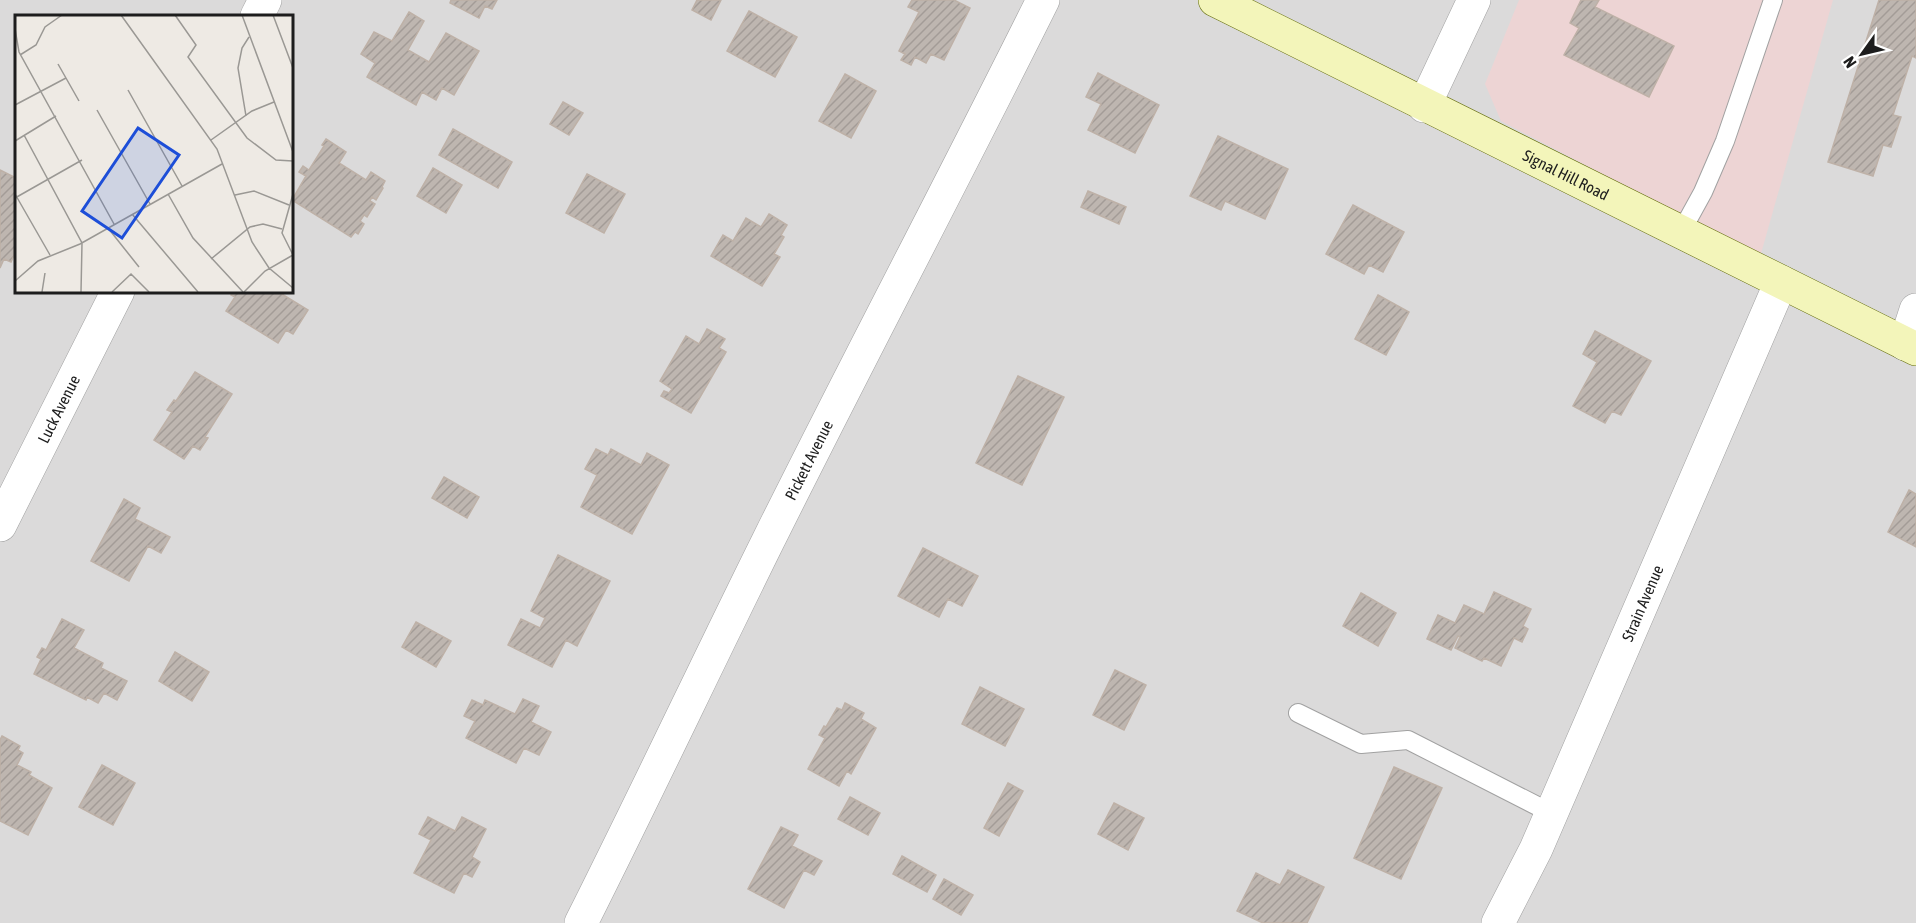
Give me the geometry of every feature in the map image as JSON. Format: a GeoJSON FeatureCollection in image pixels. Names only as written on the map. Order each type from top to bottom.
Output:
{"type":"FeatureCollection","features":[{"type":"Feature","properties":{"kind":"street"},"geometry":{"type":"LineString","coordinates":[[258,15],[265,0]]}},
{"type":"Feature","properties":{"kind":"street","name":"Pickett Avenue"},"geometry":{"type":"LineString","coordinates":[[580,923],[635,816],[768,541],[955,178],[1043,0]]}},
{"type":"Feature","properties":{"kind":"street","name":"Signal Hill Road"},"geometry":{"type":"LineString","coordinates":[[1215,0],[1911,347]]}},
{"type":"Feature","properties":{"kind":"street"},"geometry":{"type":"LineString","coordinates":[[1424,106],[1474,0]]}},
{"type":"Feature","properties":{"kind":"street","name":"Strain Avenue"},"geometry":{"type":"LineString","coordinates":[[1498,923],[1536,849],[1781,282]]}},
{"type":"Feature","properties":{"kind":"street","name":"Luck Avenue"},"geometry":{"type":"LineString","coordinates":[[0,525],[117,292]]}},
{"type":"Feature","properties":{"kind":"street"},"geometry":{"type":"LineString","coordinates":[[1911,347],[1916,310]]}},
{"type":"Feature","properties":{"kind":"lane"},"geometry":{"type":"LineString","coordinates":[[1681,232],[1703,192],[1725,141],[1773,0]]}},
{"type":"Feature","properties":{"kind":"lane"},"geometry":{"type":"LineString","coordinates":[[1298,713],[1361,744],[1408,740],[1551,813]]}},
{"type":"Feature","properties":{"kind":"shaded area"},"geometry":{"type":"Polygon","coordinates":[[[0,0],[1916,0],[1916,923],[0,923],[0,0]]]}},
{"type":"Feature","properties":{"kind":"shaded area"},"geometry":{"type":"Polygon","coordinates":[[[1519,0],[1833,0],[1760,257],[1501,121],[1485,84],[1519,0]]]}},
{"type":"Feature","properties":{"kind":"building"},"geometry":{"type":"Polygon","coordinates":[[[451,0],[497,0],[492,9],[485,6],[479,18],[450,3],[451,0]]]}},
{"type":"Feature","properties":{"kind":"building"},"geometry":{"type":"Polygon","coordinates":[[[697,0],[721,0],[711,20],[692,10],[697,0]]]}},
{"type":"Feature","properties":{"kind":"building"},"geometry":{"type":"Polygon","coordinates":[[[912,0],[954,0],[970,8],[944,60],[931,54],[926,63],[915,57],[911,65],[901,60],[905,54],[899,51],[919,12],[908,7],[912,0]]]}},
{"type":"Feature","properties":{"kind":"building"},"geometry":{"type":"Polygon","coordinates":[[[1581,0],[1599,0],[1595,7],[1674,46],[1649,97],[1564,55],[1579,28],[1570,23],[1581,0]]]}},
{"type":"Feature","properties":{"kind":"building"},"geometry":{"type":"Polygon","coordinates":[[[1879,0],[1916,0],[1916,58],[1912,56],[1893,115],[1901,117],[1891,147],[1883,145],[1873,176],[1828,162],[1879,0]]]}},
{"type":"Feature","properties":{"kind":"building"},"geometry":{"type":"Polygon","coordinates":[[[749,11],[797,37],[775,77],[727,51],[749,11]]]}},
{"type":"Feature","properties":{"kind":"building"},"geometry":{"type":"Polygon","coordinates":[[[409,12],[424,21],[408,50],[429,62],[446,33],[479,51],[454,95],[442,88],[436,100],[422,92],[416,105],[367,77],[375,63],[361,54],[374,32],[392,41],[409,12]]]}},
{"type":"Feature","properties":{"kind":"building"},"geometry":{"type":"Polygon","coordinates":[[[1098,73],[1159,105],[1135,153],[1088,130],[1101,104],[1086,97],[1098,73]]]}},
{"type":"Feature","properties":{"kind":"building"},"geometry":{"type":"Polygon","coordinates":[[[845,74],[876,91],[851,138],[819,121],[845,74]]]}},
{"type":"Feature","properties":{"kind":"building"},"geometry":{"type":"Polygon","coordinates":[[[563,102],[583,113],[569,135],[550,124],[563,102]]]}},
{"type":"Feature","properties":{"kind":"building"},"geometry":{"type":"Polygon","coordinates":[[[453,129],[512,162],[498,188],[439,155],[453,129]]]}},
{"type":"Feature","properties":{"kind":"building"},"geometry":{"type":"Polygon","coordinates":[[[1218,136],[1288,169],[1265,219],[1225,201],[1221,210],[1190,196],[1218,136]]]}},
{"type":"Feature","properties":{"kind":"building"},"geometry":{"type":"Polygon","coordinates":[[[326,139],[346,152],[339,163],[366,180],[371,172],[385,181],[376,200],[372,197],[370,201],[375,204],[367,217],[364,215],[360,221],[364,224],[358,234],[355,232],[351,237],[292,200],[306,176],[299,172],[303,166],[309,170],[326,139]]]}},
{"type":"Feature","properties":{"kind":"building"},"geometry":{"type":"Polygon","coordinates":[[[433,168],[462,185],[446,213],[417,196],[433,168]]]}},
{"type":"Feature","properties":{"kind":"building"},"geometry":{"type":"Polygon","coordinates":[[[0,170],[15,178],[15,253],[11,262],[4,259],[0,268],[0,170]]]}},
{"type":"Feature","properties":{"kind":"building"},"geometry":{"type":"Polygon","coordinates":[[[587,174],[625,194],[604,233],[566,213],[587,174]]]}},
{"type":"Feature","properties":{"kind":"building"},"geometry":{"type":"Polygon","coordinates":[[[1088,191],[1126,207],[1119,224],[1081,207],[1088,191]]]}},
{"type":"Feature","properties":{"kind":"building"},"geometry":{"type":"Polygon","coordinates":[[[1353,205],[1404,232],[1383,272],[1369,265],[1364,274],[1326,254],[1353,205]]]}},
{"type":"Feature","properties":{"kind":"building"},"geometry":{"type":"Polygon","coordinates":[[[769,214],[787,225],[781,235],[784,237],[774,254],[780,257],[762,286],[711,256],[723,235],[733,241],[746,218],[761,227],[769,214]]]}},
{"type":"Feature","properties":{"kind":"building"},"geometry":{"type":"Polygon","coordinates":[[[232,292],[279,292],[308,310],[293,334],[286,330],[278,343],[226,311],[235,297],[231,295],[232,292]]]}},
{"type":"Feature","properties":{"kind":"building"},"geometry":{"type":"Polygon","coordinates":[[[1378,295],[1409,312],[1386,355],[1355,339],[1378,295]]]}},
{"type":"Feature","properties":{"kind":"building"},"geometry":{"type":"Polygon","coordinates":[[[707,329],[725,339],[719,348],[726,352],[691,413],[661,396],[664,391],[669,393],[672,389],[660,381],[686,336],[699,344],[707,329]]]}},
{"type":"Feature","properties":{"kind":"building"},"geometry":{"type":"Polygon","coordinates":[[[1595,331],[1651,361],[1621,415],[1612,411],[1605,423],[1573,406],[1597,362],[1583,354],[1595,331]]]}},
{"type":"Feature","properties":{"kind":"building"},"geometry":{"type":"Polygon","coordinates":[[[195,372],[232,394],[205,437],[208,438],[200,450],[193,446],[184,459],[154,440],[172,412],[167,410],[174,400],[176,401],[195,372]]]}},
{"type":"Feature","properties":{"kind":"building"},"geometry":{"type":"Polygon","coordinates":[[[1018,376],[1064,397],[1022,485],[976,463],[1018,376]]]}},
{"type":"Feature","properties":{"kind":"building"},"geometry":{"type":"Polygon","coordinates":[[[596,449],[608,455],[611,449],[641,465],[647,453],[669,465],[632,534],[581,507],[597,475],[585,469],[596,449]]]}},
{"type":"Feature","properties":{"kind":"building"},"geometry":{"type":"Polygon","coordinates":[[[444,477],[479,497],[467,518],[432,498],[444,477]]]}},
{"type":"Feature","properties":{"kind":"building"},"geometry":{"type":"Polygon","coordinates":[[[1909,490],[1916,494],[1916,547],[1888,532],[1909,490]]]}},
{"type":"Feature","properties":{"kind":"building"},"geometry":{"type":"Polygon","coordinates":[[[124,499],[140,508],[135,519],[170,537],[161,553],[148,546],[129,581],[91,561],[124,499]]]}},
{"type":"Feature","properties":{"kind":"building"},"geometry":{"type":"Polygon","coordinates":[[[923,548],[978,576],[962,606],[948,599],[939,617],[898,596],[923,548]]]}},
{"type":"Feature","properties":{"kind":"building"},"geometry":{"type":"Polygon","coordinates":[[[558,555],[610,581],[577,646],[566,640],[552,667],[508,645],[521,619],[540,628],[545,618],[531,611],[558,555]]]}},
{"type":"Feature","properties":{"kind":"building"},"geometry":{"type":"Polygon","coordinates":[[[1494,592],[1531,609],[1523,626],[1528,629],[1522,642],[1514,638],[1501,666],[1484,658],[1482,661],[1455,648],[1460,637],[1458,636],[1451,650],[1427,639],[1438,615],[1455,623],[1464,605],[1484,614],[1494,592]]]}},
{"type":"Feature","properties":{"kind":"building"},"geometry":{"type":"Polygon","coordinates":[[[1361,593],[1396,613],[1378,646],[1343,626],[1361,593]]]}},
{"type":"Feature","properties":{"kind":"building"},"geometry":{"type":"Polygon","coordinates":[[[62,619],[84,630],[74,648],[103,663],[101,668],[127,681],[117,700],[104,693],[98,703],[87,697],[86,700],[34,674],[41,659],[37,657],[42,648],[46,650],[62,619]]]}},
{"type":"Feature","properties":{"kind":"building"},"geometry":{"type":"Polygon","coordinates":[[[416,622],[451,641],[436,667],[402,647],[416,622]]]}},
{"type":"Feature","properties":{"kind":"building"},"geometry":{"type":"Polygon","coordinates":[[[175,652],[209,672],[192,701],[159,681],[175,652]]]}},
{"type":"Feature","properties":{"kind":"building"},"geometry":{"type":"Polygon","coordinates":[[[1115,670],[1146,685],[1124,730],[1093,715],[1115,670]]]}},
{"type":"Feature","properties":{"kind":"building"},"geometry":{"type":"Polygon","coordinates":[[[980,687],[1024,709],[1005,746],[962,724],[980,687]]]}},
{"type":"Feature","properties":{"kind":"building"},"geometry":{"type":"Polygon","coordinates":[[[523,699],[539,706],[531,722],[551,732],[539,755],[524,748],[516,763],[466,738],[475,721],[464,716],[472,700],[483,705],[485,700],[515,714],[523,699]]]}},
{"type":"Feature","properties":{"kind":"building"},"geometry":{"type":"Polygon","coordinates":[[[845,703],[864,713],[861,719],[876,728],[851,774],[847,771],[839,786],[808,769],[825,738],[819,735],[824,726],[826,727],[837,708],[842,710],[845,703]]]}},
{"type":"Feature","properties":{"kind":"building"},"geometry":{"type":"Polygon","coordinates":[[[2,736],[20,746],[18,750],[23,753],[17,765],[31,772],[29,775],[52,788],[28,835],[0,821],[0,740],[2,736]]]}},
{"type":"Feature","properties":{"kind":"building"},"geometry":{"type":"Polygon","coordinates":[[[102,765],[135,783],[113,825],[79,807],[102,765]]]}},
{"type":"Feature","properties":{"kind":"building"},"geometry":{"type":"Polygon","coordinates":[[[1394,767],[1442,788],[1401,879],[1354,858],[1394,767]]]}},
{"type":"Feature","properties":{"kind":"building"},"geometry":{"type":"Polygon","coordinates":[[[1008,783],[1023,791],[999,836],[984,828],[1008,783]]]}},
{"type":"Feature","properties":{"kind":"building"},"geometry":{"type":"Polygon","coordinates":[[[850,797],[880,813],[868,835],[838,819],[850,797]]]}},
{"type":"Feature","properties":{"kind":"building"},"geometry":{"type":"Polygon","coordinates":[[[1114,803],[1144,818],[1128,850],[1098,834],[1114,803]]]}},
{"type":"Feature","properties":{"kind":"building"},"geometry":{"type":"Polygon","coordinates":[[[428,817],[455,831],[462,817],[486,829],[472,857],[480,862],[472,877],[464,873],[454,893],[414,873],[431,840],[419,834],[428,817]]]}},
{"type":"Feature","properties":{"kind":"building"},"geometry":{"type":"Polygon","coordinates":[[[781,827],[798,835],[792,846],[822,861],[814,875],[804,870],[784,908],[748,889],[781,827]]]}},
{"type":"Feature","properties":{"kind":"building"},"geometry":{"type":"Polygon","coordinates":[[[902,856],[936,875],[927,892],[893,874],[902,856]]]}},
{"type":"Feature","properties":{"kind":"building"},"geometry":{"type":"Polygon","coordinates":[[[1288,870],[1324,887],[1307,923],[1263,923],[1237,911],[1256,873],[1280,885],[1288,870]]]}},
{"type":"Feature","properties":{"kind":"building"},"geometry":{"type":"Polygon","coordinates":[[[944,879],[973,895],[961,915],[933,899],[944,879]]]}}]}
